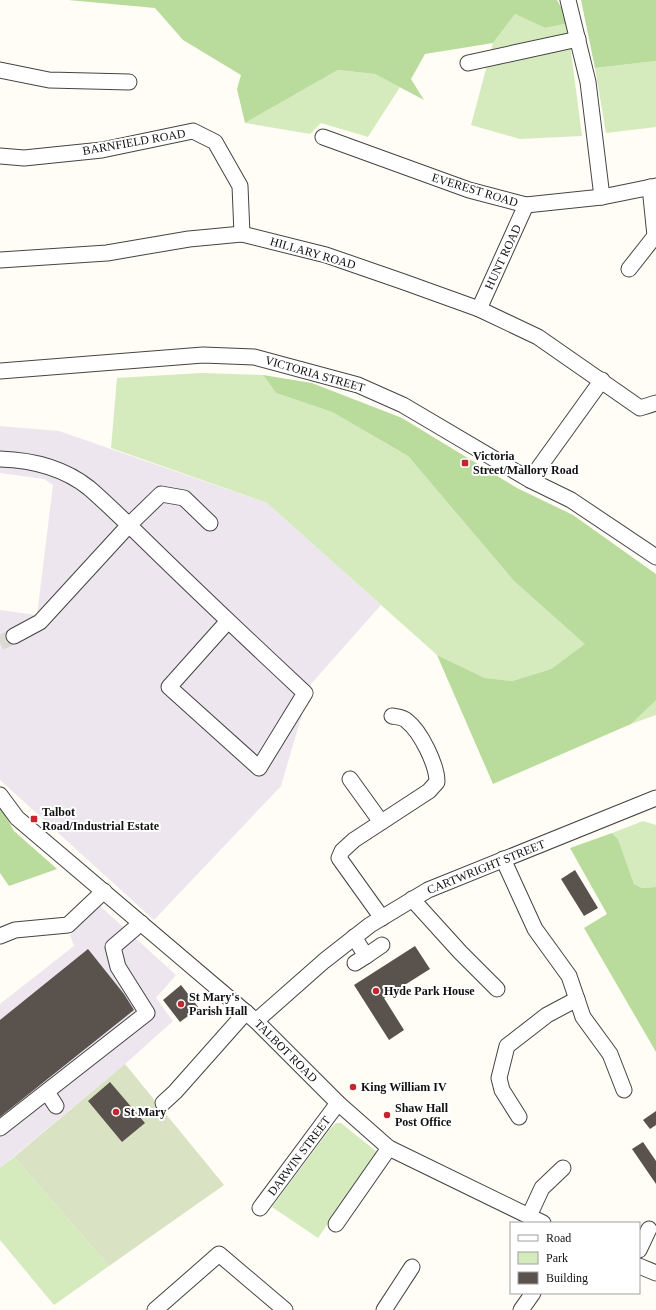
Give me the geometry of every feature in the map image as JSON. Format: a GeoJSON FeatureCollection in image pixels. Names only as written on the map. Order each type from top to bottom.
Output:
{"type":"FeatureCollection","features":[{"type":"Feature","properties":{"kind":"street"},"geometry":{"type":"LineString","coordinates":[[568,0],[588,82],[602,197]]}},
{"type":"Feature","properties":{"kind":"street"},"geometry":{"type":"LineString","coordinates":[[468,63],[578,39]]}},
{"type":"Feature","properties":{"kind":"street"},"geometry":{"type":"LineString","coordinates":[[0,70],[49,80],[129,82]]}},
{"type":"Feature","properties":{"kind":"street","name":"BARNFIELD ROAD"},"geometry":{"type":"LineString","coordinates":[[0,156],[24,158],[102,150],[193,131],[215,142],[240,186],[242,234]]}},
{"type":"Feature","properties":{"kind":"street","name":"EVEREST ROAD"},"geometry":{"type":"LineString","coordinates":[[323,137],[469,190],[526,205],[602,197],[653,186]]}},
{"type":"Feature","properties":{"kind":"street"},"geometry":{"type":"LineString","coordinates":[[629,269],[655,236],[653,186]]}},
{"type":"Feature","properties":{"kind":"street","name":"HUNT ROAD"},"geometry":{"type":"LineString","coordinates":[[479,309],[526,205]]}},
{"type":"Feature","properties":{"kind":"street","name":"HILLARY ROAD"},"geometry":{"type":"LineString","coordinates":[[0,260],[107,253],[189,239],[242,234],[326,255],[479,309],[538,337],[602,380],[640,408],[656,403]]}},
{"type":"Feature","properties":{"kind":"street","name":"VICTORIA STREET"},"geometry":{"type":"LineString","coordinates":[[0,370],[203,355],[254,357],[358,385],[396,402],[530,480],[571,500],[656,557]]}},
{"type":"Feature","properties":{"kind":"street"},"geometry":{"type":"LineString","coordinates":[[530,480],[602,380]]}},
{"type":"Feature","properties":{"kind":"street"},"geometry":{"type":"LineString","coordinates":[[0,459],[40,464],[67,474],[88,487],[228,621],[305,692],[259,768],[169,687],[228,621]]}},
{"type":"Feature","properties":{"kind":"street"},"geometry":{"type":"LineString","coordinates":[[14,636],[40,622],[129,526],[161,494],[184,498],[210,523]]}},
{"type":"Feature","properties":{"kind":"street"},"geometry":{"type":"LineString","coordinates":[[382,918],[339,858],[342,851],[354,840],[429,791],[437,782],[436,768],[416,731],[403,718],[392,716]]}},
{"type":"Feature","properties":{"kind":"street"},"geometry":{"type":"LineString","coordinates":[[350,779],[381,822]]}},
{"type":"Feature","properties":{"kind":"street","name":"TALBOT ROAD"},"geometry":{"type":"LineString","coordinates":[[0,795],[17,818],[251,1016],[338,1103],[389,1148],[541,1222]]}},
{"type":"Feature","properties":{"kind":"street","name":"CARTWRIGHT STREET"},"geometry":{"type":"LineString","coordinates":[[163,1103],[251,1016],[370,925],[412,899],[428,890],[656,798]]}},
{"type":"Feature","properties":{"kind":"street"},"geometry":{"type":"LineString","coordinates":[[503,859],[535,929],[569,976],[583,1017],[610,1054],[624,1090]]}},
{"type":"Feature","properties":{"kind":"street"},"geometry":{"type":"LineString","coordinates":[[0,936],[14,930],[68,926],[104,891]]}},
{"type":"Feature","properties":{"kind":"street"},"geometry":{"type":"LineString","coordinates":[[412,899],[455,947],[497,989]]}},
{"type":"Feature","properties":{"kind":"street"},"geometry":{"type":"LineString","coordinates":[[0,1128],[147,1013],[118,967],[113,947],[141,923]]}},
{"type":"Feature","properties":{"kind":"street"},"geometry":{"type":"LineString","coordinates":[[354,937],[361,960],[382,945]]}},
{"type":"Feature","properties":{"kind":"street"},"geometry":{"type":"LineString","coordinates":[[519,1117],[502,1090],[499,1078],[507,1046],[547,1015],[577,999]]}},
{"type":"Feature","properties":{"kind":"street"},"geometry":{"type":"LineString","coordinates":[[47,1092],[56,1106]]}},
{"type":"Feature","properties":{"kind":"street","name":"DARWIN STREET"},"geometry":{"type":"LineString","coordinates":[[260,1208],[338,1103]]}},
{"type":"Feature","properties":{"kind":"street"},"geometry":{"type":"LineString","coordinates":[[336,1224],[389,1148]]}},
{"type":"Feature","properties":{"kind":"street"},"geometry":{"type":"LineString","coordinates":[[529,1216],[542,1188],[563,1168]]}},
{"type":"Feature","properties":{"kind":"street"},"geometry":{"type":"LineString","coordinates":[[640,1248],[649,1228]]}},
{"type":"Feature","properties":{"kind":"street"},"geometry":{"type":"LineString","coordinates":[[155,1310],[219,1254],[285,1310]]}},
{"type":"Feature","properties":{"kind":"street"},"geometry":{"type":"LineString","coordinates":[[640,1266],[656,1273]]}},
{"type":"Feature","properties":{"kind":"street"},"geometry":{"type":"LineString","coordinates":[[384,1310],[412,1267]]}},
{"type":"Feature","properties":{"kind":"street"},"geometry":{"type":"LineString","coordinates":[[521,1310],[532,1294]]}},
{"type":"Feature","properties":{"kind":"shaded area"},"geometry":{"type":"Polygon","coordinates":[[[0,426],[59,431],[267,503],[381,605],[311,684],[281,786],[154,920],[0,780],[0,610],[37,615],[53,485],[44,479],[0,473],[0,426]]]}},
{"type":"Feature","properties":{"kind":"shaded area"},"geometry":{"type":"Polygon","coordinates":[[[99,905],[176,975],[156,998],[173,1021],[125,1064],[0,1168],[0,1004],[74,946],[70,935],[99,905]]]}},
{"type":"Feature","properties":{"kind":"green space"},"geometry":{"type":"Polygon","coordinates":[[[68,0],[557,0],[570,23],[545,28],[515,14],[493,43],[425,54],[411,79],[424,100],[375,74],[338,70],[245,123],[237,89],[241,75],[183,40],[155,8],[68,0]]]}},
{"type":"Feature","properties":{"kind":"green space"},"geometry":{"type":"Polygon","coordinates":[[[581,0],[656,0],[656,61],[595,68],[581,0]]]}},
{"type":"Feature","properties":{"kind":"green space"},"geometry":{"type":"Polygon","coordinates":[[[515,14],[545,28],[570,23],[571,52],[582,136],[520,139],[471,125],[493,43],[515,14]]]}},
{"type":"Feature","properties":{"kind":"green space"},"geometry":{"type":"Polygon","coordinates":[[[656,61],[656,127],[606,133],[595,68],[656,61]]]}},
{"type":"Feature","properties":{"kind":"green space"},"geometry":{"type":"Polygon","coordinates":[[[338,70],[375,74],[400,87],[368,137],[321,123],[310,134],[245,123],[338,70]]]}},
{"type":"Feature","properties":{"kind":"green space"},"geometry":{"type":"Polygon","coordinates":[[[201,373],[263,375],[276,393],[332,412],[408,456],[514,581],[586,644],[551,669],[512,681],[485,678],[437,655],[267,503],[111,448],[117,378],[201,373]]]}},
{"type":"Feature","properties":{"kind":"green space"},"geometry":{"type":"Polygon","coordinates":[[[263,375],[312,383],[402,418],[517,488],[573,515],[656,574],[656,700],[631,724],[493,784],[437,655],[485,678],[512,681],[551,669],[585,644],[514,581],[408,456],[332,412],[276,393],[263,375]]]}},
{"type":"Feature","properties":{"kind":"green space"},"geometry":{"type":"Polygon","coordinates":[[[656,699],[656,715],[631,724],[656,699]]]}},
{"type":"Feature","properties":{"kind":"green space"},"geometry":{"type":"Polygon","coordinates":[[[0,806],[14,831],[57,869],[9,886],[0,873],[0,806]]]}},
{"type":"Feature","properties":{"kind":"green space"},"geometry":{"type":"Polygon","coordinates":[[[643,821],[656,825],[656,887],[642,888],[634,884],[618,839],[612,833],[643,821]]]}},
{"type":"Feature","properties":{"kind":"green space"},"geometry":{"type":"Polygon","coordinates":[[[612,833],[618,839],[634,884],[642,888],[656,887],[656,1052],[584,928],[607,914],[570,848],[612,833]]]}},
{"type":"Feature","properties":{"kind":"green space"},"geometry":{"type":"Polygon","coordinates":[[[125,1064],[224,1185],[109,1266],[14,1157],[125,1064]]]}},
{"type":"Feature","properties":{"kind":"green space"},"geometry":{"type":"Polygon","coordinates":[[[336,1123],[341,1123],[377,1152],[318,1238],[272,1207],[336,1123]]]}},
{"type":"Feature","properties":{"kind":"green space"},"geometry":{"type":"Polygon","coordinates":[[[14,1157],[109,1266],[54,1305],[0,1240],[0,1168],[14,1157]]]}},
{"type":"Feature","properties":{"kind":"building"},"geometry":{"type":"Polygon","coordinates":[[[575,870],[598,908],[584,916],[561,879],[575,870]]]}},
{"type":"Feature","properties":{"kind":"building","name":"Hyde Park House"},"geometry":{"type":"Polygon","coordinates":[[[415,946],[430,969],[384,998],[404,1030],[389,1040],[354,985],[415,946]]]}},
{"type":"Feature","properties":{"kind":"building"},"geometry":{"type":"Polygon","coordinates":[[[88,949],[124,994],[134,1010],[0,1117],[0,1020],[88,949]]]}},
{"type":"Feature","properties":{"kind":"building","name":"St Mary's Parish Hall"},"geometry":{"type":"Polygon","coordinates":[[[181,985],[199,1008],[180,1022],[163,1000],[181,985]]]}},
{"type":"Feature","properties":{"kind":"building","name":"St Mary"},"geometry":{"type":"Polygon","coordinates":[[[110,1082],[145,1123],[122,1142],[88,1101],[110,1082]]]}},
{"type":"Feature","properties":{"kind":"building"},"geometry":{"type":"Polygon","coordinates":[[[656,1111],[656,1125],[650,1129],[643,1120],[656,1111]]]}},
{"type":"Feature","properties":{"kind":"building"},"geometry":{"type":"Polygon","coordinates":[[[643,1142],[656,1161],[656,1184],[632,1149],[643,1142]]]}},
{"type":"Feature","properties":{"kind":"tunnel"},"geometry":{"type":"LineString","coordinates":[[0,643],[14,636]]}},
{"type":"Feature","properties":{"kind":"place","name":"Victoria Street/Mallory Road"},"geometry":{"type":"Point","coordinates":[465,463]}},
{"type":"Feature","properties":{"kind":"place","name":"Talbot Road/Industrial Estate"},"geometry":{"type":"Point","coordinates":[34,819]}},
{"type":"Feature","properties":{"kind":"place","name":"Hyde Park House"},"geometry":{"type":"Point","coordinates":[376,991]}},
{"type":"Feature","properties":{"kind":"place","name":"St Mary's Parish Hall"},"geometry":{"type":"Point","coordinates":[181,1004]}},
{"type":"Feature","properties":{"kind":"place","name":"King William IV"},"geometry":{"type":"Point","coordinates":[353,1087]}},
{"type":"Feature","properties":{"kind":"place","name":"St Mary"},"geometry":{"type":"Point","coordinates":[116,1112]}},
{"type":"Feature","properties":{"kind":"place","name":"Shaw Hall Post Office"},"geometry":{"type":"Point","coordinates":[387,1115]}}]}
